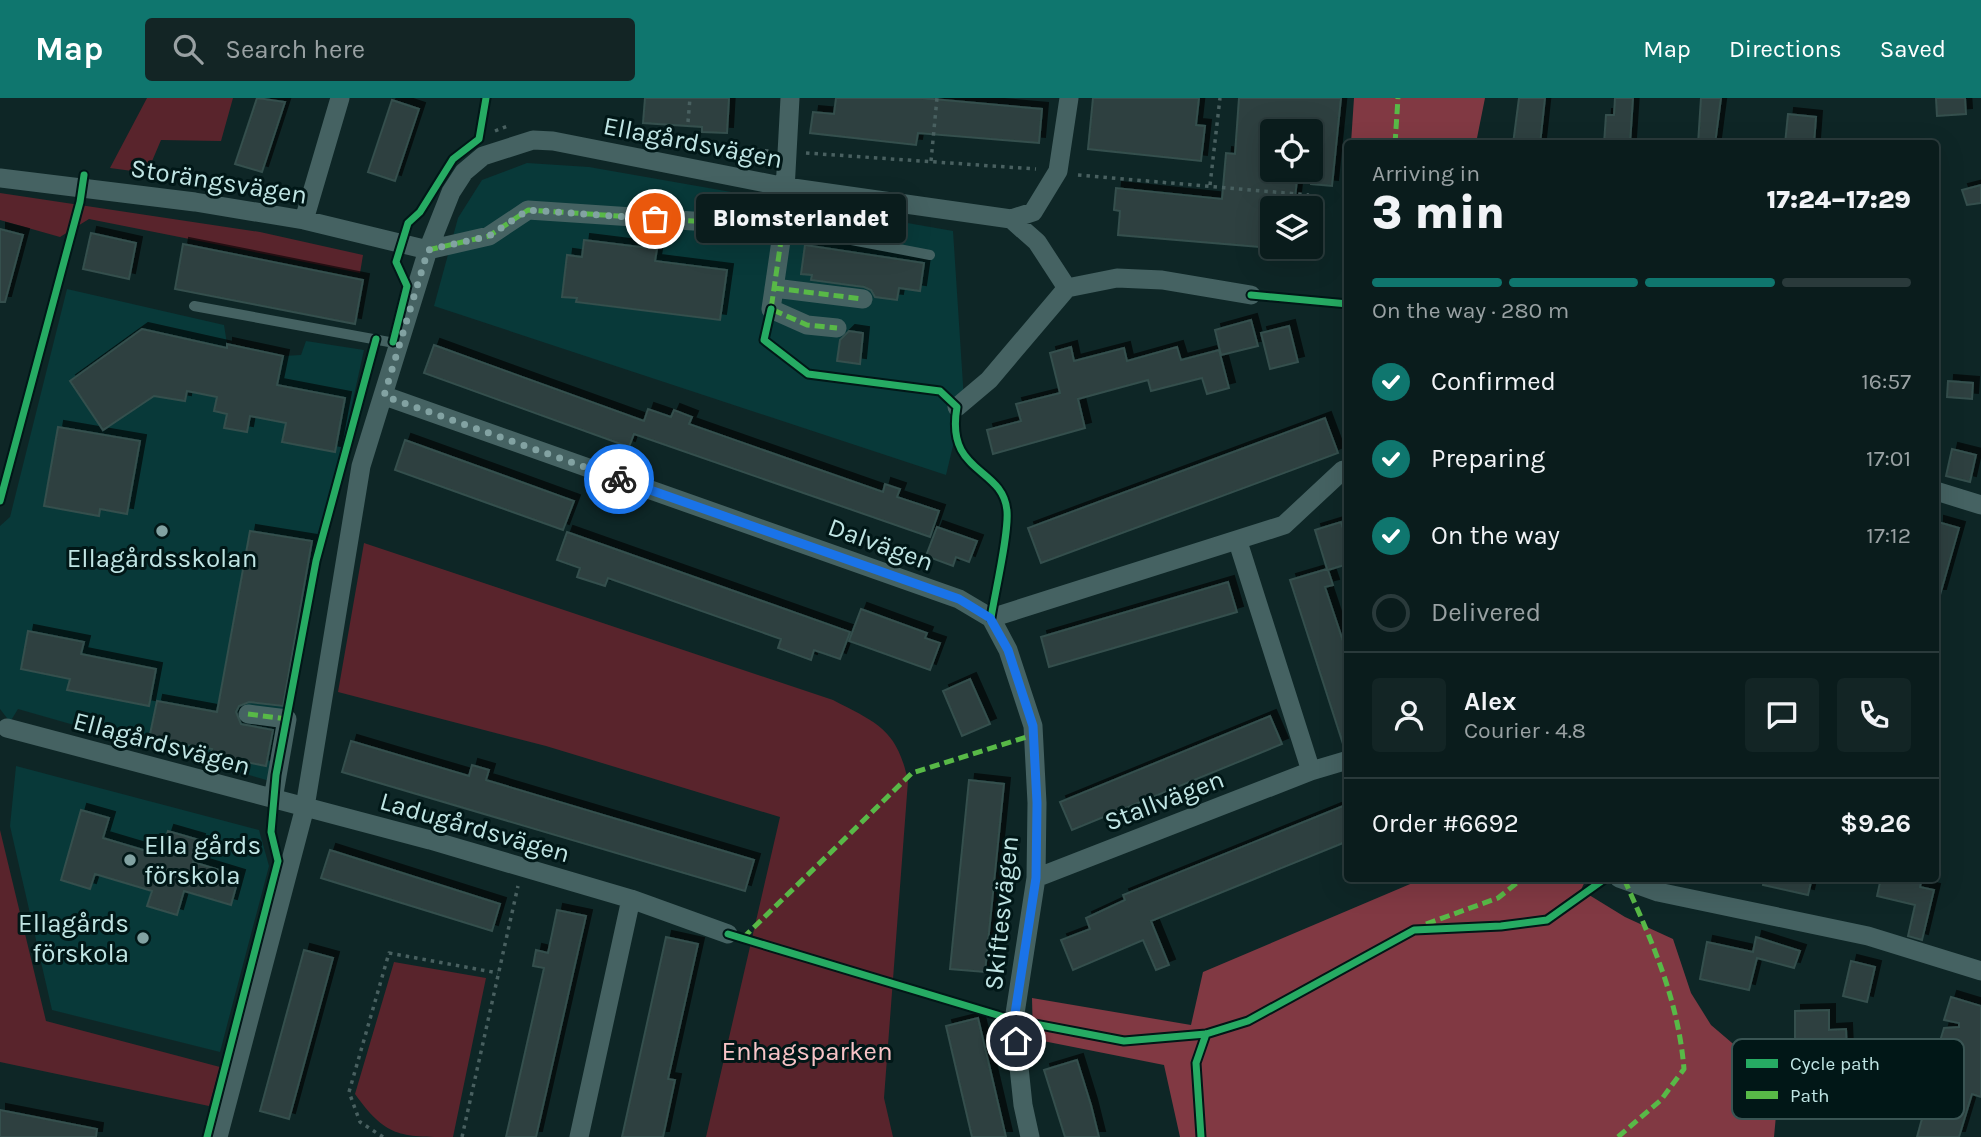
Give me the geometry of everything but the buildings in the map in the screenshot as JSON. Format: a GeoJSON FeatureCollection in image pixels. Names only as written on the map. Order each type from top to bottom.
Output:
{"type":"FeatureCollection","features":[{"type":"Feature","properties":{"kind":"street"},"geometry":{"type":"LineString","coordinates":[[304,220],[340,98]]}},
{"type":"Feature","properties":{"kind":"street"},"geometry":{"type":"LineString","coordinates":[[790,98],[783,227],[771,309],[807,325],[837,328]]}},
{"type":"Feature","properties":{"kind":"street"},"geometry":{"type":"LineString","coordinates":[[1011,219],[1034,212],[1058,171],[1069,98]]}},
{"type":"Feature","properties":{"kind":"street","name":"Ellagårdsvägen"},"geometry":{"type":"LineString","coordinates":[[218,1137],[305,807],[361,466],[428,250],[451,192],[464,172],[483,156],[533,140],[553,141],[786,187],[1011,219]]}},
{"type":"Feature","properties":{"kind":"street","name":"Storängsvägen"},"geometry":{"type":"LineString","coordinates":[[0,177],[195,202],[304,220],[428,250]]}},
{"type":"Feature","properties":{"kind":"street"},"geometry":{"type":"LineString","coordinates":[[428,250],[489,236],[528,210],[783,227]]}},
{"type":"Feature","properties":{"kind":"street"},"geometry":{"type":"LineString","coordinates":[[1011,219],[1037,242],[1067,288]]}},
{"type":"Feature","properties":{"kind":"street"},"geometry":{"type":"LineString","coordinates":[[957,407],[989,380],[1067,288],[1117,278],[1162,280],[1251,295]]}},
{"type":"Feature","properties":{"kind":"street"},"geometry":{"type":"LineString","coordinates":[[774,288],[863,299]]}},
{"type":"Feature","properties":{"kind":"street","name":"Dalvägen"},"geometry":{"type":"LineString","coordinates":[[384,396],[959,599],[990,618]]}},
{"type":"Feature","properties":{"kind":"street"},"geometry":{"type":"LineString","coordinates":[[990,618],[1238,542],[1284,525],[1343,470]]}},
{"type":"Feature","properties":{"kind":"street"},"geometry":{"type":"LineString","coordinates":[[1939,492],[1981,505]]}},
{"type":"Feature","properties":{"kind":"street"},"geometry":{"type":"LineString","coordinates":[[1238,542],[1311,771]]}},
{"type":"Feature","properties":{"kind":"street","name":"Skiftesvägen"},"geometry":{"type":"LineString","coordinates":[[990,618],[1008,650],[1033,726],[1037,803],[1036,878],[1014,1020],[1023,1105],[1030,1137]]}},
{"type":"Feature","properties":{"kind":"street"},"geometry":{"type":"LineString","coordinates":[[248,714],[287,719],[273,799]]}},
{"type":"Feature","properties":{"kind":"street","name":"Ellagårdsvägen"},"geometry":{"type":"LineString","coordinates":[[7,728],[305,807]]}},
{"type":"Feature","properties":{"kind":"street","name":"Stallvägen"},"geometry":{"type":"LineString","coordinates":[[1036,878],[1311,771],[1344,761]]}},
{"type":"Feature","properties":{"kind":"street","name":"Ladugårdsvägen"},"geometry":{"type":"LineString","coordinates":[[305,807],[631,899],[728,934]]}},
{"type":"Feature","properties":{"kind":"street"},"geometry":{"type":"LineString","coordinates":[[1642,882],[1868,936],[1981,971]]}},
{"type":"Feature","properties":{"kind":"street"},"geometry":{"type":"LineString","coordinates":[[579,1137],[631,899]]}},
{"type":"Feature","properties":{"kind":"lane"},"geometry":{"type":"LineString","coordinates":[[783,227],[930,255]]}},
{"type":"Feature","properties":{"kind":"lane"},"geometry":{"type":"LineString","coordinates":[[194,306],[401,344]]}},
{"type":"Feature","properties":{"kind":"path"},"geometry":{"type":"LineString","coordinates":[[486,98],[479,139],[504,125],[516,125]]}},
{"type":"Feature","properties":{"kind":"path"},"geometry":{"type":"LineString","coordinates":[[688,122],[690,98]]}},
{"type":"Feature","properties":{"kind":"path"},"geometry":{"type":"LineString","coordinates":[[931,161],[937,98]]}},
{"type":"Feature","properties":{"kind":"path"},"geometry":{"type":"LineString","coordinates":[[1210,185],[1220,98]]}},
{"type":"Feature","properties":{"kind":"path"},"geometry":{"type":"LineString","coordinates":[[693,148],[931,161],[1309,195]]}},
{"type":"Feature","properties":{"kind":"path"},"geometry":{"type":"LineString","coordinates":[[401,244],[408,223]]}},
{"type":"Feature","properties":{"kind":"path"},"geometry":{"type":"LineString","coordinates":[[462,1137],[523,867]]}},
{"type":"Feature","properties":{"kind":"path"},"geometry":{"type":"LineString","coordinates":[[383,1137],[360,1122],[349,1092],[389,953],[498,973]]}},
{"type":"Feature","properties":{"kind":"shaded area"},"geometry":{"type":"Polygon","coordinates":[[[1354,98],[1485,98],[1477,140],[1351,140],[1354,98]]]}},
{"type":"Feature","properties":{"kind":"shaded area"},"geometry":{"type":"Polygon","coordinates":[[[527,163],[589,167],[953,231],[964,400],[946,475],[434,306],[458,218],[482,180],[527,163]]]}},
{"type":"Feature","properties":{"kind":"shaded area","name":"Ellagårdsskolan"},"geometry":{"type":"Polygon","coordinates":[[[67,289],[224,325],[227,344],[283,356],[301,355],[306,341],[364,350],[323,536],[317,537],[270,781],[18,709],[10,722],[0,709],[0,526],[10,517],[67,289]]]}},
{"type":"Feature","properties":{"kind":"shaded area","name":"Ellagårds förskola"},"geometry":{"type":"Polygon","coordinates":[[[16,766],[259,830],[269,866],[220,1052],[52,1010],[10,826],[16,766]]]}},
{"type":"Feature","properties":{"kind":"shaded area"},"geometry":{"type":"Polygon","coordinates":[[[1415,882],[1585,882],[1581,890],[1625,917],[1673,939],[1691,993],[1711,1025],[1732,1043],[1732,1119],[1776,1119],[1774,1137],[1180,1137],[1164,1065],[1033,1039],[1032,998],[1191,1025],[1203,972],[1415,882]]]}},
{"type":"Feature","properties":{"kind":"green space"},"geometry":{"type":"Polygon","coordinates":[[[147,98],[233,98],[221,141],[161,140],[147,173],[110,168],[147,98]]]}},
{"type":"Feature","properties":{"kind":"green space"},"geometry":{"type":"Polygon","coordinates":[[[0,193],[260,232],[363,255],[360,273],[89,219],[60,237],[0,220],[0,193]]]}},
{"type":"Feature","properties":{"kind":"green space","name":"Enhagsparken"},"geometry":{"type":"Polygon","coordinates":[[[364,543],[833,700],[883,730],[898,750],[908,781],[884,1098],[893,1137],[706,1137],[780,817],[546,746],[338,692],[364,543]]]}},
{"type":"Feature","properties":{"kind":"green space"},"geometry":{"type":"Polygon","coordinates":[[[0,830],[46,1021],[220,1067],[209,1106],[0,1062],[0,830]]]}},
{"type":"Feature","properties":{"kind":"green space"},"geometry":{"type":"Polygon","coordinates":[[[394,962],[486,978],[453,1137],[395,1132],[376,1119],[355,1094],[394,962]]]}},
{"type":"Feature","properties":{"kind":"marked path"},"geometry":{"type":"LineString","coordinates":[[1395,140],[1398,98]]}},
{"type":"Feature","properties":{"kind":"marked path"},"geometry":{"type":"LineString","coordinates":[[428,250],[489,236],[528,210],[783,227],[771,309],[807,325],[837,328]]}},
{"type":"Feature","properties":{"kind":"marked path"},"geometry":{"type":"LineString","coordinates":[[774,288],[863,299]]}},
{"type":"Feature","properties":{"kind":"marked path"},"geometry":{"type":"LineString","coordinates":[[248,714],[287,719],[286,723]]}},
{"type":"Feature","properties":{"kind":"marked path"},"geometry":{"type":"LineString","coordinates":[[743,938],[912,773],[1033,735]]}},
{"type":"Feature","properties":{"kind":"marked path"},"geometry":{"type":"LineString","coordinates":[[1426,924],[1498,898],[1518,882]]}},
{"type":"Feature","properties":{"kind":"marked path"},"geometry":{"type":"LineString","coordinates":[[1618,1137],[1661,1100],[1684,1069],[1676,1019],[1663,972],[1625,882]]}},
{"type":"Feature","properties":{"kind":"cycle path"},"geometry":{"type":"LineString","coordinates":[[393,342],[407,286],[396,262],[408,223],[420,212],[453,159],[479,139],[486,98]]}},
{"type":"Feature","properties":{"kind":"cycle path"},"geometry":{"type":"LineString","coordinates":[[0,501],[80,202],[84,175]]}},
{"type":"Feature","properties":{"kind":"cycle path"},"geometry":{"type":"LineString","coordinates":[[1251,295],[1344,304]]}},
{"type":"Feature","properties":{"kind":"cycle path"},"geometry":{"type":"LineString","coordinates":[[771,309],[764,340],[808,374],[940,391],[957,407],[956,429],[959,446],[966,458],[996,485],[1003,496],[1007,511],[1004,548],[991,618]]}},
{"type":"Feature","properties":{"kind":"cycle path"},"geometry":{"type":"LineString","coordinates":[[207,1137],[278,861],[271,832],[276,775],[316,561],[376,339]]}},
{"type":"Feature","properties":{"kind":"cycle path"},"geometry":{"type":"LineString","coordinates":[[728,934],[1014,1020],[1124,1041],[1206,1034],[1248,1021],[1414,930],[1501,926],[1547,920],[1600,882]]}},
{"type":"Feature","properties":{"kind":"cycle path"},"geometry":{"type":"LineString","coordinates":[[1201,1137],[1196,1063],[1206,1034]]}},
{"type":"Feature","properties":{"kind":"way so far"},"geometry":{"type":"LineString","coordinates":[[619,479],[384,396],[428,250],[489,236],[528,210],[655,219]]}},
{"type":"Feature","properties":{"kind":"place","name":"Blomsterlandet"},"geometry":{"type":"Point","coordinates":[655,219]}},
{"type":"Feature","properties":{"kind":"place","name":"Ellagårdsskolan"},"geometry":{"type":"Point","coordinates":[162,531]}},
{"type":"Feature","properties":{"kind":"place","name":"Ella gårds förskola"},"geometry":{"type":"Point","coordinates":[130,860]}},
{"type":"Feature","properties":{"kind":"place","name":"Ellagårds förskola"},"geometry":{"type":"Point","coordinates":[143,938]}},
{"type":"Feature","properties":{"kind":"route"},"geometry":{"type":"LineString","coordinates":[[619,479],[959,599],[990,618],[1008,650],[1033,726],[1037,803],[1036,878],[1014,1020],[1016,1041]]}}]}
